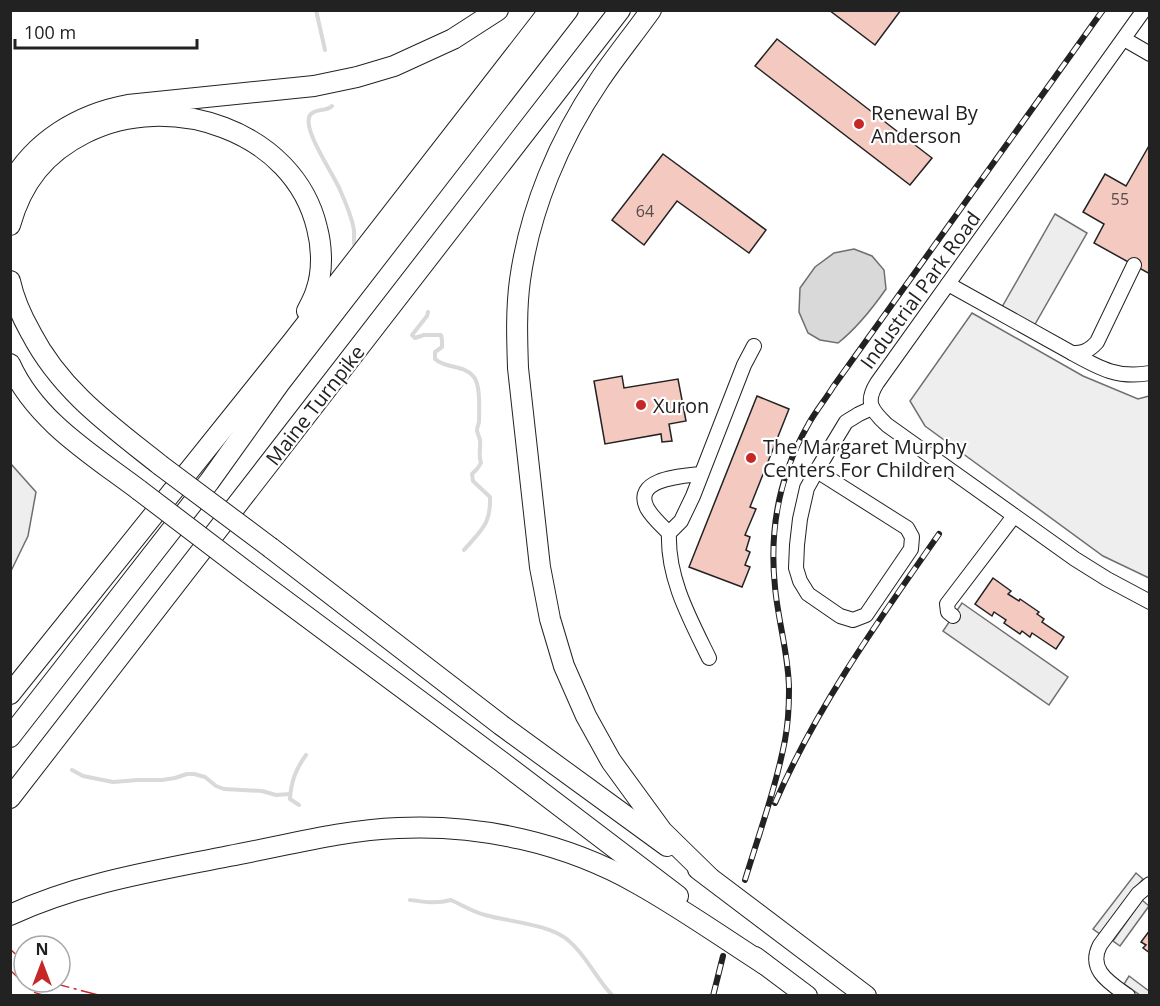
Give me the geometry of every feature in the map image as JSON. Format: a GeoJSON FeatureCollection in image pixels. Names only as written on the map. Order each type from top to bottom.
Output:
{"type":"FeatureCollection","features":[{"type":"Feature","properties":{"kind":"highway"},"geometry":{"type":"LineString","coordinates":[[10,185],[27,161],[48,140],[74,123],[101,111],[128,105],[314,86],[357,77],[394,66],[453,39],[498,10]]}},
{"type":"Feature","properties":{"kind":"highway"},"geometry":{"type":"LineString","coordinates":[[10,694],[293,341],[550,10]]}},
{"type":"Feature","properties":{"kind":"highway","name":"Maine Turnpike"},"geometry":{"type":"LineString","coordinates":[[10,737],[202,491],[279,384],[568,10]]}},
{"type":"Feature","properties":{"kind":"highway","name":"Maine Turnpike"},"geometry":{"type":"LineString","coordinates":[[10,798],[620,10]]}},
{"type":"Feature","properties":{"kind":"highway"},"geometry":{"type":"LineString","coordinates":[[651,10],[599,81],[563,141],[544,188],[530,232],[520,281],[518,368],[540,567],[550,619],[564,666],[586,716],[611,761],[662,831],[709,877]]}},
{"type":"Feature","properties":{"kind":"highway"},"geometry":{"type":"LineString","coordinates":[[10,225],[22,193],[43,163],[65,144],[90,130],[118,120],[156,115],[195,118],[221,126],[248,139],[276,160],[299,186],[314,216],[321,249],[317,290],[293,341]]}},
{"type":"Feature","properties":{"kind":"highway"},"geometry":{"type":"LineString","coordinates":[[10,281],[20,312],[41,352],[59,377],[104,421],[501,725],[709,877],[866,996]]}},
{"type":"Feature","properties":{"kind":"highway"},"geometry":{"type":"LineString","coordinates":[[10,364],[21,384],[48,417],[71,439],[615,847],[807,996]]}},
{"type":"Feature","properties":{"kind":"highway"},"geometry":{"type":"LineString","coordinates":[[10,915],[102,882],[340,834],[398,828],[454,829],[501,835],[545,845],[612,871],[664,899],[764,964]]}},
{"type":"Feature","properties":{"kind":"street","name":"Industrial Park Road"},"geometry":{"type":"LineString","coordinates":[[872,408],[870,398],[877,382],[1144,10]]}},
{"type":"Feature","properties":{"kind":"street"},"geometry":{"type":"LineString","coordinates":[[1124,39],[1149,54]]}},
{"type":"Feature","properties":{"kind":"street"},"geometry":{"type":"LineString","coordinates":[[1072,353],[1083,353],[1097,342],[1134,265]]}},
{"type":"Feature","properties":{"kind":"street"},"geometry":{"type":"LineString","coordinates":[[948,284],[1018,320],[1098,367],[1122,375],[1149,373]]}},
{"type":"Feature","properties":{"kind":"street"},"geometry":{"type":"LineString","coordinates":[[709,658],[677,587],[669,547],[669,533],[681,521],[744,365],[754,346]]}},
{"type":"Feature","properties":{"kind":"street"},"geometry":{"type":"LineString","coordinates":[[817,471],[907,528],[912,537],[911,549],[866,615],[853,620],[840,616],[808,594],[800,581],[796,568],[800,519],[807,488],[817,471],[846,422],[872,408],[887,425],[1075,559],[1149,602]]}},
{"type":"Feature","properties":{"kind":"street"},"geometry":{"type":"LineString","coordinates":[[669,533],[646,506],[644,495],[648,487],[677,477],[701,474]]}},
{"type":"Feature","properties":{"kind":"street"},"geometry":{"type":"LineString","coordinates":[[953,616],[948,612],[947,604],[1014,516]]}},
{"type":"Feature","properties":{"kind":"street"},"geometry":{"type":"LineString","coordinates":[[1128,996],[1101,973],[1097,966],[1097,954],[1100,945],[1138,894],[1149,884]]}},
{"type":"Feature","properties":{"kind":"shaded area"},"geometry":{"type":"Polygon","coordinates":[[[1055,214],[1087,233],[1034,326],[1002,307],[1055,214]]]}},
{"type":"Feature","properties":{"kind":"shaded area"},"geometry":{"type":"Polygon","coordinates":[[[854,249],[872,256],[884,270],[886,289],[864,318],[838,343],[820,340],[808,333],[799,312],[800,288],[815,267],[834,253],[854,249]]]}},
{"type":"Feature","properties":{"kind":"shaded area"},"geometry":{"type":"Polygon","coordinates":[[[972,313],[1083,376],[1138,399],[1149,396],[1149,578],[1103,556],[925,426],[910,401],[972,313]]]}},
{"type":"Feature","properties":{"kind":"shaded area"},"geometry":{"type":"Polygon","coordinates":[[[11,464],[36,492],[28,536],[11,571],[11,464]]]}},
{"type":"Feature","properties":{"kind":"shaded area"},"geometry":{"type":"Polygon","coordinates":[[[962,603],[1068,677],[1049,705],[943,631],[962,603]]]}},
{"type":"Feature","properties":{"kind":"shaded area"},"geometry":{"type":"Polygon","coordinates":[[[1136,873],[1143,879],[1100,934],[1093,929],[1136,873]]]}},
{"type":"Feature","properties":{"kind":"shaded area"},"geometry":{"type":"Polygon","coordinates":[[[1142,900],[1149,906],[1120,946],[1113,941],[1142,900]]]}},
{"type":"Feature","properties":{"kind":"shaded area"},"geometry":{"type":"Polygon","coordinates":[[[1129,976],[1149,991],[1149,995],[1140,995],[1124,984],[1129,976]]]}},
{"type":"Feature","properties":{"kind":"building"},"geometry":{"type":"Polygon","coordinates":[[[829,10],[901,10],[875,45],[829,10]]]}},
{"type":"Feature","properties":{"kind":"building","name":"Renewal By Anderson"},"geometry":{"type":"Polygon","coordinates":[[[777,39],[932,158],[910,185],[755,66],[777,39]]]}},
{"type":"Feature","properties":{"kind":"building"},"geometry":{"type":"Polygon","coordinates":[[[1150,144],[1150,274],[1094,243],[1104,224],[1083,212],[1105,174],[1126,186],[1150,144]]]}},
{"type":"Feature","properties":{"kind":"building"},"geometry":{"type":"Polygon","coordinates":[[[663,154],[766,230],[749,253],[677,201],[644,245],[612,220],[663,154]]]}},
{"type":"Feature","properties":{"kind":"building","name":"Xuron"},"geometry":{"type":"Polygon","coordinates":[[[622,376],[624,388],[678,379],[686,421],[669,424],[672,441],[662,442],[661,434],[605,444],[594,381],[622,376]]]}},
{"type":"Feature","properties":{"kind":"building","name":"The Margaret Murphy Centers For Children"},"geometry":{"type":"Polygon","coordinates":[[[757,396],[789,409],[750,507],[756,509],[745,535],[750,537],[746,550],[750,552],[745,565],[750,567],[742,587],[689,567],[757,396]]]}},
{"type":"Feature","properties":{"kind":"building"},"geometry":{"type":"Polygon","coordinates":[[[993,578],[1011,591],[1008,594],[1039,612],[1037,614],[1044,619],[1042,622],[1064,637],[1056,649],[1032,633],[1030,637],[1022,631],[1020,634],[1004,623],[1006,620],[994,612],[992,616],[975,604],[993,578]]]}},
{"type":"Feature","properties":{"kind":"building"},"geometry":{"type":"Polygon","coordinates":[[[1150,930],[1150,953],[1143,948],[1146,945],[1141,942],[1150,930]]]}},
{"type":"Feature","properties":{"kind":"waterway"},"geometry":{"type":"LineString","coordinates":[[316,10],[325,50]]}},
{"type":"Feature","properties":{"kind":"waterway"},"geometry":{"type":"LineString","coordinates":[[332,106],[311,114],[310,129],[346,204],[352,220],[354,244]]}},
{"type":"Feature","properties":{"kind":"waterway"},"geometry":{"type":"LineString","coordinates":[[428,312],[412,335],[415,338],[424,335],[441,335],[442,347],[435,352],[435,359],[469,372],[476,380],[478,391],[477,431],[480,440],[481,463],[472,474],[473,481],[490,497],[490,506],[487,521],[464,550]]}},
{"type":"Feature","properties":{"kind":"waterway"},"geometry":{"type":"LineString","coordinates":[[299,805],[290,799],[295,776],[306,755]]}},
{"type":"Feature","properties":{"kind":"waterway"},"geometry":{"type":"LineString","coordinates":[[72,770],[83,776],[113,782],[162,780],[194,774],[205,777],[224,789],[262,791],[276,795],[290,794]]}},
{"type":"Feature","properties":{"kind":"waterway"},"geometry":{"type":"LineString","coordinates":[[410,900],[425,902],[451,900],[481,914],[529,924],[561,935],[575,947],[613,996]]}},
{"type":"Feature","properties":{"kind":"railway"},"geometry":{"type":"LineString","coordinates":[[745,880],[777,775],[788,722],[789,677],[775,587],[774,545],[779,503],[790,463],[808,425],[833,387],[1103,10]]}},
{"type":"Feature","properties":{"kind":"railway"},"geometry":{"type":"LineString","coordinates":[[775,803],[810,732],[850,664],[939,534]]}},
{"type":"Feature","properties":{"kind":"railway"},"geometry":{"type":"LineString","coordinates":[[713,996],[723,956]]}},
{"type":"Feature","properties":{"kind":"power"},"geometry":{"type":"LineString","coordinates":[[10,970],[33,992],[46,996]]}},
{"type":"Feature","properties":{"kind":"power"},"geometry":{"type":"LineString","coordinates":[[72,988],[102,996]]}},
{"type":"Feature","properties":{"kind":"place","name":"Renewal By Anderson"},"geometry":{"type":"Point","coordinates":[859,124]}},
{"type":"Feature","properties":{"kind":"place","name":"Xuron"},"geometry":{"type":"Point","coordinates":[641,405]}},
{"type":"Feature","properties":{"kind":"place","name":"The Margaret Murphy Centers For Children"},"geometry":{"type":"Point","coordinates":[751,458]}}]}
